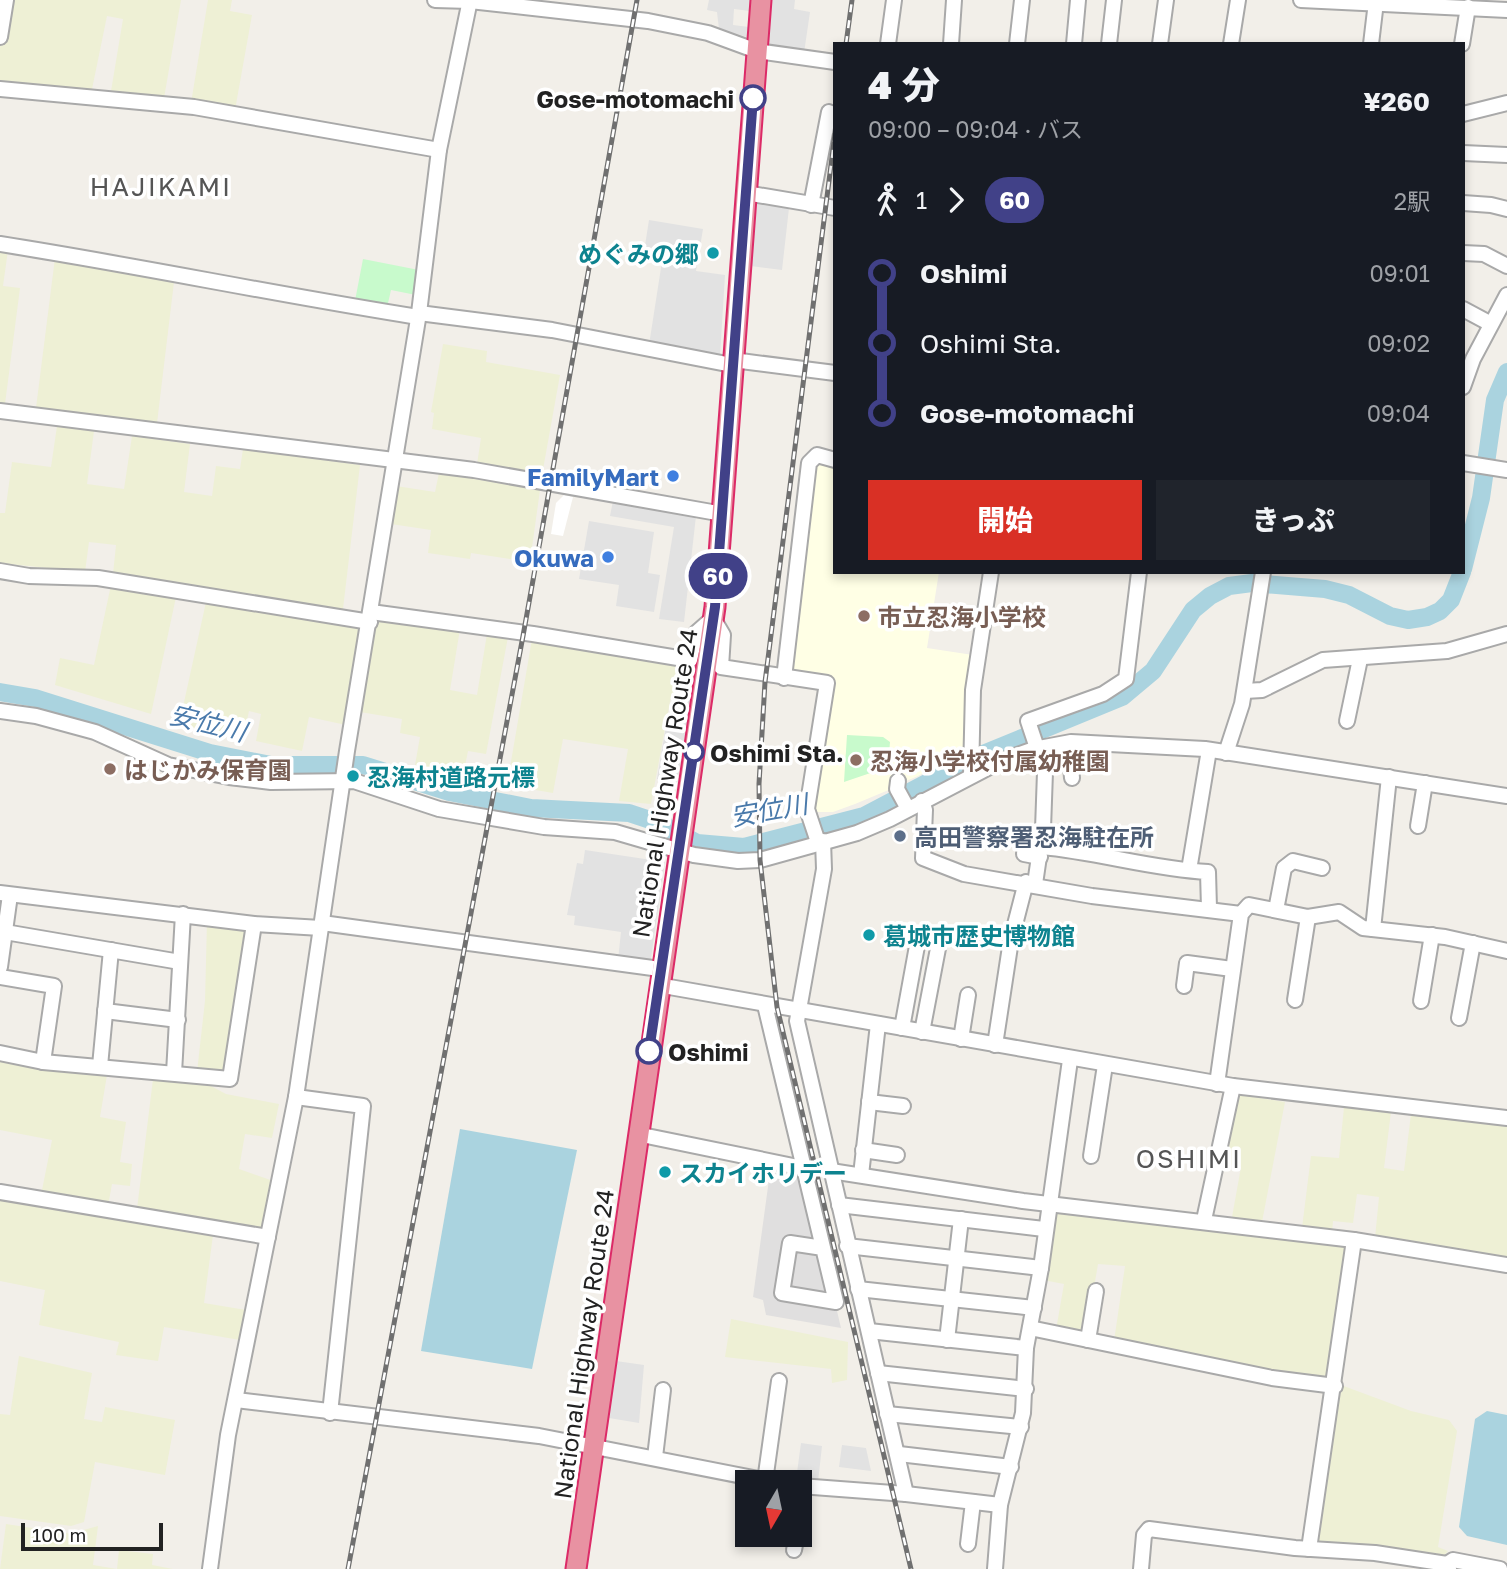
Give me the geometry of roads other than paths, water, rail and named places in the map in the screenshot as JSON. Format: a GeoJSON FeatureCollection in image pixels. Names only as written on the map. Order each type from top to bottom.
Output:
{"type":"FeatureCollection","features":[{"type":"Feature","properties":{"kind":"highway","name":"National Highway Route 24"},"geometry":{"type":"LineString","coordinates":[[576,1569],[659,977],[713,618],[761,0]]}},
{"type":"Feature","properties":{"kind":"street"},"geometry":{"type":"LineString","coordinates":[[0,37],[6,0]]}},
{"type":"Feature","properties":{"kind":"street"},"geometry":{"type":"LineString","coordinates":[[435,0],[470,0],[648,21],[708,33],[757,51],[833,62]]}},
{"type":"Feature","properties":{"kind":"street"},"geometry":{"type":"LineString","coordinates":[[210,1569],[225,1450],[296,1097],[346,751],[396,461],[439,150],[470,0]]}},
{"type":"Feature","properties":{"kind":"street"},"geometry":{"type":"LineString","coordinates":[[888,42],[894,0]]}},
{"type":"Feature","properties":{"kind":"street"},"geometry":{"type":"LineString","coordinates":[[951,42],[954,0]]}},
{"type":"Feature","properties":{"kind":"street"},"geometry":{"type":"LineString","coordinates":[[1017,42],[1022,0]]}},
{"type":"Feature","properties":{"kind":"street"},"geometry":{"type":"LineString","coordinates":[[1074,42],[1078,0]]}},
{"type":"Feature","properties":{"kind":"street"},"geometry":{"type":"LineString","coordinates":[[1109,42],[1114,0]]}},
{"type":"Feature","properties":{"kind":"street"},"geometry":{"type":"LineString","coordinates":[[1160,42],[1166,0]]}},
{"type":"Feature","properties":{"kind":"street"},"geometry":{"type":"LineString","coordinates":[[1231,42],[1238,0]]}},
{"type":"Feature","properties":{"kind":"street"},"geometry":{"type":"LineString","coordinates":[[1301,0],[1405,1],[1507,10]]}},
{"type":"Feature","properties":{"kind":"street"},"geometry":{"type":"LineString","coordinates":[[1371,42],[1376,2]]}},
{"type":"Feature","properties":{"kind":"street"},"geometry":{"type":"LineString","coordinates":[[1463,42],[1474,5]]}},
{"type":"Feature","properties":{"kind":"street"},"geometry":{"type":"LineString","coordinates":[[0,89],[194,107],[439,150]]}},
{"type":"Feature","properties":{"kind":"street"},"geometry":{"type":"LineString","coordinates":[[1465,114],[1507,103]]}},
{"type":"Feature","properties":{"kind":"street"},"geometry":{"type":"LineString","coordinates":[[811,205],[829,112]]}},
{"type":"Feature","properties":{"kind":"street"},"geometry":{"type":"LineString","coordinates":[[1465,153],[1507,155]]}},
{"type":"Feature","properties":{"kind":"street"},"geometry":{"type":"LineString","coordinates":[[746,193],[833,208]]}},
{"type":"Feature","properties":{"kind":"street"},"geometry":{"type":"LineString","coordinates":[[1465,203],[1507,209]]}},
{"type":"Feature","properties":{"kind":"street"},"geometry":{"type":"LineString","coordinates":[[0,244],[154,268],[268,293],[418,315],[552,330],[732,363],[833,373]]}},
{"type":"Feature","properties":{"kind":"street"},"geometry":{"type":"LineString","coordinates":[[1465,253],[1484,254],[1507,266]]}},
{"type":"Feature","properties":{"kind":"street"},"geometry":{"type":"LineString","coordinates":[[1465,381],[1473,359],[1507,295]]}},
{"type":"Feature","properties":{"kind":"street"},"geometry":{"type":"LineString","coordinates":[[1465,310],[1491,324]]}},
{"type":"Feature","properties":{"kind":"street"},"geometry":{"type":"LineString","coordinates":[[0,411],[474,470],[723,514]]}},
{"type":"Feature","properties":{"kind":"street"},"geometry":{"type":"LineString","coordinates":[[784,678],[809,463],[817,455],[833,459]]}},
{"type":"Feature","properties":{"kind":"street"},"geometry":{"type":"LineString","coordinates":[[1469,464],[1502,469]]}},
{"type":"Feature","properties":{"kind":"street"},"geometry":{"type":"LineString","coordinates":[[0,571],[29,576],[99,578],[371,617],[533,634],[690,660],[696,633],[713,618],[723,635],[720,667],[827,683],[807,809],[819,841],[824,869],[797,1021],[847,1246],[899,1454],[906,1494]]}},
{"type":"Feature","properties":{"kind":"street"},"geometry":{"type":"LineString","coordinates":[[971,772],[973,690],[991,574]]}},
{"type":"Feature","properties":{"kind":"street"},"geometry":{"type":"LineString","coordinates":[[995,1045],[1011,940],[1041,852],[1045,772],[1028,721],[1103,694],[1126,679],[1138,574]]}},
{"type":"Feature","properties":{"kind":"street"},"geometry":{"type":"LineString","coordinates":[[1226,752],[1234,736],[1244,691],[1263,574]]}},
{"type":"Feature","properties":{"kind":"street"},"geometry":{"type":"LineString","coordinates":[[1244,691],[1262,690],[1312,663],[1447,651],[1507,634]]}},
{"type":"Feature","properties":{"kind":"street"},"geometry":{"type":"LineString","coordinates":[[1347,721],[1360,659]]}},
{"type":"Feature","properties":{"kind":"street"},"geometry":{"type":"LineString","coordinates":[[0,710],[36,716],[95,732],[168,765],[271,782],[343,778],[421,805],[544,827],[681,840],[710,858],[748,861],[857,833],[922,801],[971,772],[1038,746],[1069,743],[1110,742],[1226,752],[1507,796]]}},
{"type":"Feature","properties":{"kind":"street"},"geometry":{"type":"LineString","coordinates":[[1069,743],[1072,778]]}},
{"type":"Feature","properties":{"kind":"street"},"geometry":{"type":"LineString","coordinates":[[1189,870],[1209,750]]}},
{"type":"Feature","properties":{"kind":"street"},"geometry":{"type":"LineString","coordinates":[[1373,929],[1389,777]]}},
{"type":"Feature","properties":{"kind":"street"},"geometry":{"type":"LineString","coordinates":[[1418,826],[1425,783]]}},
{"type":"Feature","properties":{"kind":"street"},"geometry":{"type":"LineString","coordinates":[[898,786],[907,807]]}},
{"type":"Feature","properties":{"kind":"street"},"geometry":{"type":"LineString","coordinates":[[922,801],[925,810],[923,858],[964,874],[1030,883],[1092,896],[1209,908],[1241,914]]}},
{"type":"Feature","properties":{"kind":"street"},"geometry":{"type":"LineString","coordinates":[[1026,836],[1024,854],[1041,852],[1208,872],[1209,908]]}},
{"type":"Feature","properties":{"kind":"street"},"geometry":{"type":"LineString","coordinates":[[1276,910],[1284,868],[1293,861],[1322,868]]}},
{"type":"Feature","properties":{"kind":"street"},"geometry":{"type":"LineString","coordinates":[[0,967],[5,932],[5,894],[254,924],[322,925],[659,977],[765,1004],[1217,1084],[1507,1118]]}},
{"type":"Feature","properties":{"kind":"street"},"geometry":{"type":"LineString","coordinates":[[1217,1084],[1241,914],[1250,905],[1308,917],[1339,912],[1355,925],[1432,935],[1507,951]]}},
{"type":"Feature","properties":{"kind":"street"},"geometry":{"type":"LineString","coordinates":[[174,1073],[183,914]]}},
{"type":"Feature","properties":{"kind":"street"},"geometry":{"type":"LineString","coordinates":[[1295,1000],[1308,917]]}},
{"type":"Feature","properties":{"kind":"street"},"geometry":{"type":"LineString","coordinates":[[0,1053],[43,1062],[230,1079],[254,924]]}},
{"type":"Feature","properties":{"kind":"street"},"geometry":{"type":"LineString","coordinates":[[5,932],[180,962]]}},
{"type":"Feature","properties":{"kind":"street"},"geometry":{"type":"LineString","coordinates":[[1421,1002],[1432,935]]}},
{"type":"Feature","properties":{"kind":"street"},"geometry":{"type":"LineString","coordinates":[[922,1032],[940,938]]}},
{"type":"Feature","properties":{"kind":"street"},"geometry":{"type":"LineString","coordinates":[[902,1028],[917,978],[915,939]]}},
{"type":"Feature","properties":{"kind":"street"},"geometry":{"type":"LineString","coordinates":[[1459,1018],[1473,943]]}},
{"type":"Feature","properties":{"kind":"street"},"geometry":{"type":"LineString","coordinates":[[100,1066],[111,950]]}},
{"type":"Feature","properties":{"kind":"street"},"geometry":{"type":"LineString","coordinates":[[1185,986],[1187,963],[1232,969]]}},
{"type":"Feature","properties":{"kind":"street"},"geometry":{"type":"LineString","coordinates":[[0,977],[54,986],[43,1062]]}},
{"type":"Feature","properties":{"kind":"street"},"geometry":{"type":"LineString","coordinates":[[961,1039],[968,995]]}},
{"type":"Feature","properties":{"kind":"street"},"geometry":{"type":"LineString","coordinates":[[765,1004],[836,1302],[782,1293],[790,1243],[823,1248]]}},
{"type":"Feature","properties":{"kind":"street"},"geometry":{"type":"LineString","coordinates":[[105,1011],[178,1020]]}},
{"type":"Feature","properties":{"kind":"street"},"geometry":{"type":"LineString","coordinates":[[861,1175],[878,1024]]}},
{"type":"Feature","properties":{"kind":"street"},"geometry":{"type":"LineString","coordinates":[[995,1569],[1000,1505],[1021,1427],[1026,1389],[1026,1348],[1041,1269],[1044,1229],[1070,1060]]}},
{"type":"Feature","properties":{"kind":"street"},"geometry":{"type":"LineString","coordinates":[[1091,1156],[1105,1065]]}},
{"type":"Feature","properties":{"kind":"street"},"geometry":{"type":"LineString","coordinates":[[1204,1220],[1233,1086]]}},
{"type":"Feature","properties":{"kind":"street"},"geometry":{"type":"LineString","coordinates":[[296,1097],[363,1106],[330,1413]]}},
{"type":"Feature","properties":{"kind":"street"},"geometry":{"type":"LineString","coordinates":[[869,1102],[903,1106]]}},
{"type":"Feature","properties":{"kind":"street"},"geometry":{"type":"LineString","coordinates":[[637,1134],[803,1167]]}},
{"type":"Feature","properties":{"kind":"street"},"geometry":{"type":"LineString","coordinates":[[863,1150],[897,1155]]}},
{"type":"Feature","properties":{"kind":"street"},"geometry":{"type":"LineString","coordinates":[[831,1171],[1048,1203],[1354,1240],[1507,1265]]}},
{"type":"Feature","properties":{"kind":"street"},"geometry":{"type":"LineString","coordinates":[[0,1192],[268,1237]]}},
{"type":"Feature","properties":{"kind":"street"},"geometry":{"type":"LineString","coordinates":[[839,1205],[1044,1229]]}},
{"type":"Feature","properties":{"kind":"street"},"geometry":{"type":"LineString","coordinates":[[947,1340],[961,1219]]}},
{"type":"Feature","properties":{"kind":"street"},"geometry":{"type":"LineString","coordinates":[[1309,1549],[1335,1386],[1354,1240]]}},
{"type":"Feature","properties":{"kind":"street"},"geometry":{"type":"LineString","coordinates":[[847,1246],[1041,1269]]}},
{"type":"Feature","properties":{"kind":"street"},"geometry":{"type":"LineString","coordinates":[[858,1289],[1034,1308]]}},
{"type":"Feature","properties":{"kind":"street"},"geometry":{"type":"LineString","coordinates":[[1088,1340],[1096,1291]]}},
{"type":"Feature","properties":{"kind":"street"},"geometry":{"type":"LineString","coordinates":[[1030,1328],[1272,1378],[1335,1386]]}},
{"type":"Feature","properties":{"kind":"street"},"geometry":{"type":"LineString","coordinates":[[869,1331],[1026,1348]]}},
{"type":"Feature","properties":{"kind":"street"},"geometry":{"type":"LineString","coordinates":[[878,1373],[1026,1389]]}},
{"type":"Feature","properties":{"kind":"street"},"geometry":{"type":"LineString","coordinates":[[770,1470],[779,1381]]}},
{"type":"Feature","properties":{"kind":"street"},"geometry":{"type":"LineString","coordinates":[[655,1457],[663,1390]]}},
{"type":"Feature","properties":{"kind":"street"},"geometry":{"type":"LineString","coordinates":[[236,1399],[330,1413],[377,1415],[593,1445],[655,1457],[735,1479]]}},
{"type":"Feature","properties":{"kind":"street"},"geometry":{"type":"LineString","coordinates":[[887,1413],[1021,1427]]}},
{"type":"Feature","properties":{"kind":"street"},"geometry":{"type":"LineString","coordinates":[[899,1454],[1011,1466]]}},
{"type":"Feature","properties":{"kind":"street"},"geometry":{"type":"LineString","coordinates":[[812,1487],[1000,1505]]}},
{"type":"Feature","properties":{"kind":"street"},"geometry":{"type":"LineString","coordinates":[[968,1544],[973,1502]]}},
{"type":"Feature","properties":{"kind":"street"},"geometry":{"type":"LineString","coordinates":[[1141,1569],[1144,1535],[1149,1529],[1392,1562],[1448,1567],[1453,1560],[1500,1569]]}},
{"type":"Feature","properties":{"kind":"water"},"geometry":{"type":"Polygon","coordinates":[[[460,1129],[577,1150],[532,1369],[421,1351],[460,1129]]]}},
{"type":"Feature","properties":{"kind":"water"},"geometry":{"type":"Polygon","coordinates":[[[1487,1411],[1507,1415],[1507,1545],[1467,1536],[1459,1527],[1475,1419],[1487,1411]]]}},
{"type":"Feature","properties":{"kind":"waterway","name":"安位川"},"geometry":{"type":"LineString","coordinates":[[1465,561],[1481,498],[1495,400],[1507,372]]}},
{"type":"Feature","properties":{"kind":"waterway","name":"安位川"},"geometry":{"type":"LineString","coordinates":[[0,692],[35,698],[210,753],[271,765],[363,765],[449,792],[531,808],[629,813],[659,823],[697,843],[744,847],[864,816],[978,756],[1122,697],[1153,671],[1193,610],[1210,596],[1229,586],[1252,583],[1325,589],[1349,595],[1390,616],[1408,620],[1427,617],[1440,611],[1451,600],[1461,574]]}},
{"type":"Feature","properties":{"kind":"railway"},"geometry":{"type":"LineString","coordinates":[[348,1569],[523,636],[637,0]]}},
{"type":"Feature","properties":{"kind":"railway"},"geometry":{"type":"LineString","coordinates":[[846,42],[852,0]]}},
{"type":"Feature","properties":{"kind":"railway"},"geometry":{"type":"LineString","coordinates":[[833,150],[765,682],[759,784],[760,860],[777,1007],[911,1569]]}},
{"type":"Feature","properties":{"kind":"place","name":"Gose-motomachi"},"geometry":{"type":"Point","coordinates":[753,98]}},
{"type":"Feature","properties":{"kind":"place","name":"めぐみの郷"},"geometry":{"type":"Point","coordinates":[713,253]}},
{"type":"Feature","properties":{"kind":"place","name":"FamilyMart"},"geometry":{"type":"Point","coordinates":[673,476]}},
{"type":"Feature","properties":{"kind":"place","name":"Okuwa"},"geometry":{"type":"Point","coordinates":[608,557]}},
{"type":"Feature","properties":{"kind":"place","name":"市立忍海小学校"},"geometry":{"type":"Point","coordinates":[864,616]}},
{"type":"Feature","properties":{"kind":"place","name":"Oshimi Sta."},"geometry":{"type":"Point","coordinates":[694,752]}},
{"type":"Feature","properties":{"kind":"place","name":"忍海小学校付属幼稚園"},"geometry":{"type":"Point","coordinates":[856,760]}},
{"type":"Feature","properties":{"kind":"place","name":"はじかみ保育園"},"geometry":{"type":"Point","coordinates":[110,769]}},
{"type":"Feature","properties":{"kind":"place","name":"忍海村道路元標"},"geometry":{"type":"Point","coordinates":[353,776]}},
{"type":"Feature","properties":{"kind":"place","name":"高田警察署忍海駐在所"},"geometry":{"type":"Point","coordinates":[900,836]}},
{"type":"Feature","properties":{"kind":"place","name":"葛城市歴史博物館"},"geometry":{"type":"Point","coordinates":[869,935]}},
{"type":"Feature","properties":{"kind":"place","name":"Oshimi"},"geometry":{"type":"Point","coordinates":[649,1051]}},
{"type":"Feature","properties":{"kind":"place","name":"スカイホリデー"},"geometry":{"type":"Point","coordinates":[665,1172]}},
{"type":"Feature","properties":{"kind":"district","name":"HAJIKAMI"},"geometry":{"type":"Point","coordinates":[161,186]}},
{"type":"Feature","properties":{"kind":"district","name":"OSHIMI"},"geometry":{"type":"Point","coordinates":[1189,1158]}}]}
